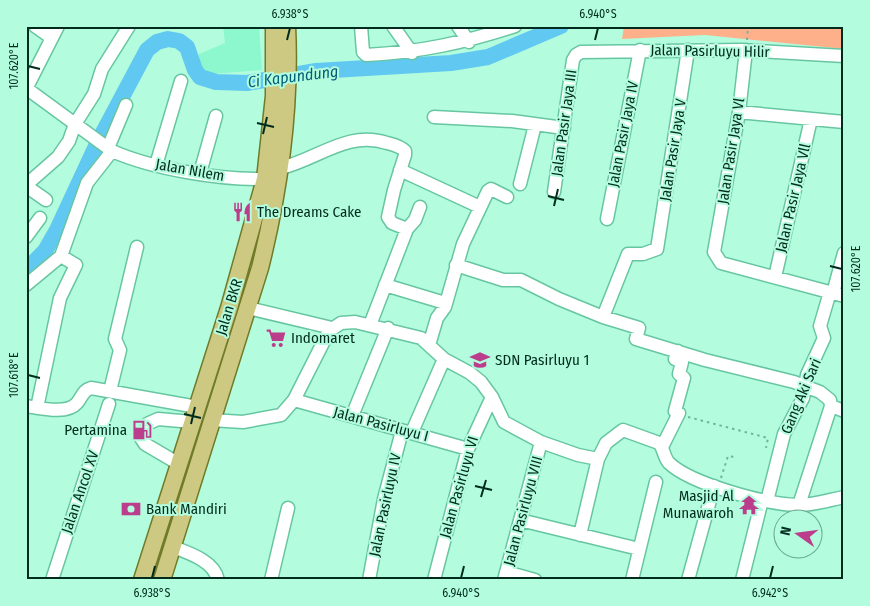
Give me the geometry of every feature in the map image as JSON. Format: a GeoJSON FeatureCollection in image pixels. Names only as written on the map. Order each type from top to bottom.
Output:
{"type":"FeatureCollection","features":[{"type":"Feature","properties":{"kind":"main road","name":"Jalan BKR"},"geometry":{"type":"LineString","coordinates":[[274,26],[282,58]]}},
{"type":"Feature","properties":{"kind":"main road","name":"Jalan BKR"},"geometry":{"type":"LineString","coordinates":[[162,580],[211,420],[248,308],[270,229],[281,168],[282,58],[287,26]]}},
{"type":"Feature","properties":{"kind":"main road","name":"Jalan BKR"},"geometry":{"type":"LineString","coordinates":[[142,580],[229,308],[265,179],[281,95]]}},
{"type":"Feature","properties":{"kind":"street"},"geometry":{"type":"LineString","coordinates":[[35,26],[52,38]]}},
{"type":"Feature","properties":{"kind":"street"},"geometry":{"type":"LineString","coordinates":[[26,88],[58,26]]}},
{"type":"Feature","properties":{"kind":"street"},"geometry":{"type":"LineString","coordinates":[[46,200],[26,185],[58,157],[70,141],[75,124],[94,94],[102,69],[129,26]]}},
{"type":"Feature","properties":{"kind":"street"},"geometry":{"type":"LineString","coordinates":[[361,26],[364,54],[412,53],[469,42],[516,26]]}},
{"type":"Feature","properties":{"kind":"street"},"geometry":{"type":"LineString","coordinates":[[392,26],[412,53]]}},
{"type":"Feature","properties":{"kind":"street"},"geometry":{"type":"LineString","coordinates":[[458,26],[469,42]]}},
{"type":"Feature","properties":{"kind":"street","name":"Jalan Pasirluyu Hilir"},"geometry":{"type":"LineString","coordinates":[[576,54],[581,52],[640,50],[746,50],[844,56]]}},
{"type":"Feature","properties":{"kind":"street","name":"Jalan Pasir Jaya IV"},"geometry":{"type":"LineString","coordinates":[[607,219],[640,50]]}},
{"type":"Feature","properties":{"kind":"street","name":"Jalan Pasir Jaya V"},"geometry":{"type":"LineString","coordinates":[[603,317],[628,254],[643,254],[657,249],[688,50]]}},
{"type":"Feature","properties":{"kind":"street","name":"Jalan Pasir Jaya Vl"},"geometry":{"type":"LineString","coordinates":[[746,50],[739,112],[713,259],[720,263],[775,277]]}},
{"type":"Feature","properties":{"kind":"street","name":"Jalan Pasir Jaya III"},"geometry":{"type":"LineString","coordinates":[[554,192],[576,54]]}},
{"type":"Feature","properties":{"kind":"street"},"geometry":{"type":"LineString","coordinates":[[156,165],[181,81]]}},
{"type":"Feature","properties":{"kind":"street","name":"Jalan Nilem"},"geometry":{"type":"LineString","coordinates":[[26,88],[109,148],[156,165],[178,170],[240,178],[265,179]]}},
{"type":"Feature","properties":{"kind":"street"},"geometry":{"type":"LineString","coordinates":[[26,285],[61,256],[87,183],[109,148],[126,104]]}},
{"type":"Feature","properties":{"kind":"street"},"geometry":{"type":"LineString","coordinates":[[739,112],[844,122]]}},
{"type":"Feature","properties":{"kind":"street"},"geometry":{"type":"LineString","coordinates":[[200,173],[216,116]]}},
{"type":"Feature","properties":{"kind":"street"},"geometry":{"type":"LineString","coordinates":[[434,117],[512,121],[535,126],[564,128]]}},
{"type":"Feature","properties":{"kind":"street","name":"Jalan Pasir Jaya Vll"},"geometry":{"type":"LineString","coordinates":[[775,277],[811,119]]}},
{"type":"Feature","properties":{"kind":"street"},"geometry":{"type":"LineString","coordinates":[[520,184],[535,126]]}},
{"type":"Feature","properties":{"kind":"street"},"geometry":{"type":"LineString","coordinates":[[281,168],[302,162],[341,143],[375,139],[399,146],[404,151],[388,217],[392,224],[407,229]]}},
{"type":"Feature","properties":{"kind":"street"},"geometry":{"type":"LineString","coordinates":[[400,170],[480,207]]}},
{"type":"Feature","properties":{"kind":"street"},"geometry":{"type":"LineString","coordinates":[[429,346],[437,318],[445,303],[456,265],[480,207],[489,190],[507,197]]}},
{"type":"Feature","properties":{"kind":"street"},"geometry":{"type":"LineString","coordinates":[[370,325],[407,229],[415,220],[420,207]]}},
{"type":"Feature","properties":{"kind":"street"},"geometry":{"type":"LineString","coordinates":[[26,237],[40,218]]}},
{"type":"Feature","properties":{"kind":"street","name":"Jalan Ancol XV"},"geometry":{"type":"LineString","coordinates":[[52,580],[110,398],[120,350],[115,339],[137,247]]}},
{"type":"Feature","properties":{"kind":"street","name":"Gang Aki Sari"},"geometry":{"type":"LineString","coordinates":[[742,580],[784,434],[803,398],[812,362],[819,354],[824,338],[820,326],[835,293],[844,254]]}},
{"type":"Feature","properties":{"kind":"street"},"geometry":{"type":"LineString","coordinates":[[61,256],[76,265],[60,298],[32,407],[66,409],[73,407],[88,389],[110,398],[195,414]]}},
{"type":"Feature","properties":{"kind":"street"},"geometry":{"type":"LineString","coordinates":[[456,265],[503,280],[521,280],[559,299],[603,317],[639,328],[636,339],[805,385],[830,400],[831,406],[799,505]]}},
{"type":"Feature","properties":{"kind":"street"},"geometry":{"type":"LineString","coordinates":[[775,277],[835,293]]}},
{"type":"Feature","properties":{"kind":"street"},"geometry":{"type":"LineString","coordinates":[[385,285],[445,303]]}},
{"type":"Feature","properties":{"kind":"street"},"geometry":{"type":"LineString","coordinates":[[248,308],[332,328],[351,322],[388,328],[421,338],[444,359],[470,373],[485,386],[504,422],[541,442],[578,455],[598,459]]}},
{"type":"Feature","properties":{"kind":"street"},"geometry":{"type":"LineString","coordinates":[[211,420],[243,422],[281,415],[294,400],[332,328]]}},
{"type":"Feature","properties":{"kind":"street"},"geometry":{"type":"LineString","coordinates":[[352,416],[388,328]]}},
{"type":"Feature","properties":{"kind":"street"},"geometry":{"type":"LineString","coordinates":[[662,447],[680,413],[675,411],[684,378],[679,374],[682,362],[675,359],[678,351]]}},
{"type":"Feature","properties":{"kind":"street","name":"Jalan Pasirluyu IV"},"geometry":{"type":"LineString","coordinates":[[369,580],[384,499],[407,431],[444,359]]}},
{"type":"Feature","properties":{"kind":"street","name":"Jalan Pasirluyu VI"},"geometry":{"type":"LineString","coordinates":[[434,580],[468,449],[492,397]]}},
{"type":"Feature","properties":{"kind":"street","name":"Jalan Pasirluyu I"},"geometry":{"type":"LineString","coordinates":[[294,400],[468,449]]}},
{"type":"Feature","properties":{"kind":"street"},"geometry":{"type":"LineString","coordinates":[[831,406],[844,411]]}},
{"type":"Feature","properties":{"kind":"street"},"geometry":{"type":"LineString","coordinates":[[147,424],[158,419],[195,414]]}},
{"type":"Feature","properties":{"kind":"street"},"geometry":{"type":"LineString","coordinates":[[580,535],[598,459],[606,442],[620,430],[652,440],[662,447],[668,462],[676,469],[716,487],[764,500],[799,505],[844,497]]}},
{"type":"Feature","properties":{"kind":"street"},"geometry":{"type":"LineString","coordinates":[[141,438],[145,444],[179,464]]}},
{"type":"Feature","properties":{"kind":"street","name":"Jalan Pasirluyu VIII"},"geometry":{"type":"LineString","coordinates":[[505,576],[541,442]]}},
{"type":"Feature","properties":{"kind":"street"},"geometry":{"type":"LineString","coordinates":[[632,580],[656,482]]}},
{"type":"Feature","properties":{"kind":"street"},"geometry":{"type":"LineString","coordinates":[[688,580],[716,487]]}},
{"type":"Feature","properties":{"kind":"street"},"geometry":{"type":"LineString","coordinates":[[270,580],[288,508]]}},
{"type":"Feature","properties":{"kind":"street"},"geometry":{"type":"LineString","coordinates":[[520,520],[639,549]]}},
{"type":"Feature","properties":{"kind":"street"},"geometry":{"type":"LineString","coordinates":[[172,546],[209,565],[216,572],[218,580]]}},
{"type":"Feature","properties":{"kind":"street"},"geometry":{"type":"LineString","coordinates":[[505,576],[535,580]]}},
{"type":"Feature","properties":{"kind":"path"},"geometry":{"type":"LineString","coordinates":[[747,36],[748,26]]}},
{"type":"Feature","properties":{"kind":"path"},"geometry":{"type":"LineString","coordinates":[[680,413],[692,420],[694,418],[768,438],[766,448]]}},
{"type":"Feature","properties":{"kind":"path"},"geometry":{"type":"LineString","coordinates":[[716,487],[728,456],[735,457]]}},
{"type":"Feature","properties":{"kind":"shaded area"},"geometry":{"type":"Polygon","coordinates":[[[223,26],[259,26],[262,70],[199,75],[199,54],[225,43],[223,26]]]}},
{"type":"Feature","properties":{"kind":"shaded area"},"geometry":{"type":"Polygon","coordinates":[[[624,26],[844,26],[844,49],[705,35],[622,39],[624,26]]]}},
{"type":"Feature","properties":{"kind":"waterway","name":"Ci Kapundung"},"geometry":{"type":"LineString","coordinates":[[26,270],[45,251],[57,230],[98,142],[147,50],[157,42],[168,39],[179,41],[187,47],[195,70],[200,77],[216,82],[247,83],[316,71],[451,63],[488,57],[561,26]]}},
{"type":"Feature","properties":{"kind":"place","name":"The Dreams Cake"},"geometry":{"type":"Point","coordinates":[242,212]}},
{"type":"Feature","properties":{"kind":"place","name":"Indomaret"},"geometry":{"type":"Point","coordinates":[276,338]}},
{"type":"Feature","properties":{"kind":"place","name":"SDN Pasirluyu 1"},"geometry":{"type":"Point","coordinates":[480,360]}},
{"type":"Feature","properties":{"kind":"place","name":"Pertamina"},"geometry":{"type":"Point","coordinates":[142,430]}},
{"type":"Feature","properties":{"kind":"place","name":"Masjid Al Munawaroh"},"geometry":{"type":"Point","coordinates":[749,505]}},
{"type":"Feature","properties":{"kind":"place","name":"Bank Mandiri"},"geometry":{"type":"Point","coordinates":[131,509]}}]}
